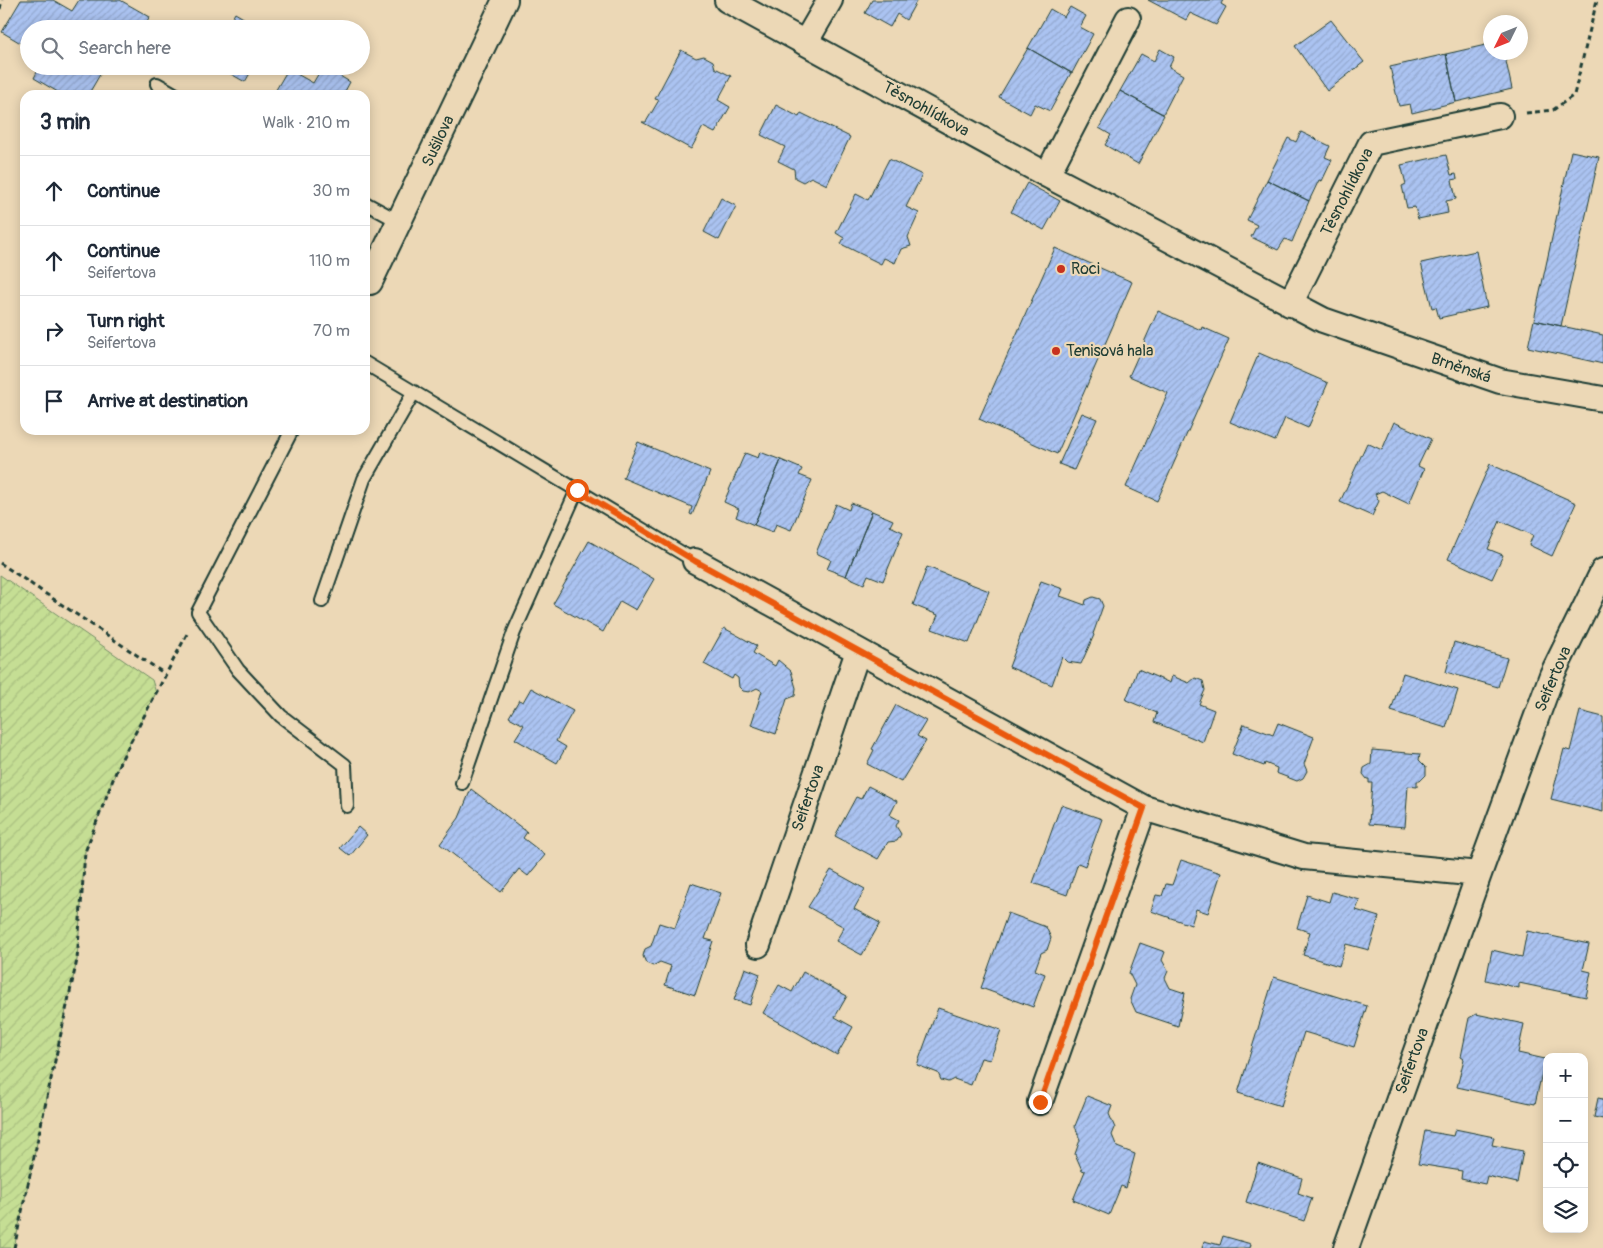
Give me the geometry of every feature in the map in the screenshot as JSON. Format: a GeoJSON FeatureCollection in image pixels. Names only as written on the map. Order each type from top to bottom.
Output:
{"type":"FeatureCollection","features":[{"type":"Feature","properties":{"kind":"street","name":"Sušilova"},"geometry":{"type":"LineString","coordinates":[[370,284],[506,0]]}},
{"type":"Feature","properties":{"kind":"street","name":"Těsnohlídkova"},"geometry":{"type":"LineString","coordinates":[[727,0],[1047,175],[1323,320]]}},
{"type":"Feature","properties":{"kind":"street"},"geometry":{"type":"LineString","coordinates":[[806,43],[830,0]]}},
{"type":"Feature","properties":{"kind":"street"},"geometry":{"type":"LineString","coordinates":[[1047,175],[1128,19]]}},
{"type":"Feature","properties":{"kind":"street","name":"Těsnohlídkova"},"geometry":{"type":"LineString","coordinates":[[1290,304],[1371,143],[1500,116]]}},
{"type":"Feature","properties":{"kind":"street","name":"Brněnská"},"geometry":{"type":"LineString","coordinates":[[1323,320],[1500,381],[1603,399]]}},
{"type":"Feature","properties":{"kind":"street"},"geometry":{"type":"LineString","coordinates":[[695,561],[1144,808],[1304,857],[1478,874]]}},
{"type":"Feature","properties":{"kind":"street","name":"Seifertova"},"geometry":{"type":"LineString","coordinates":[[1346,1248],[1478,874],[1552,675],[1603,571]]}},
{"type":"Feature","properties":{"kind":"street","name":"Seifertova"},"geometry":{"type":"LineString","coordinates":[[758,945],[858,651]]}},
{"type":"Feature","properties":{"kind":"street"},"geometry":{"type":"LineString","coordinates":[[1040,1102],[1144,808]]}},
{"type":"Feature","properties":{"kind":"lane"},"geometry":{"type":"LineString","coordinates":[[157,84],[167,90]]}},
{"type":"Feature","properties":{"kind":"lane"},"geometry":{"type":"LineString","coordinates":[[370,205],[400,222]]}},
{"type":"Feature","properties":{"kind":"lane"},"geometry":{"type":"LineString","coordinates":[[370,365],[695,561]]}},
{"type":"Feature","properties":{"kind":"lane"},"geometry":{"type":"LineString","coordinates":[[322,601],[364,479],[414,392]]}},
{"type":"Feature","properties":{"kind":"lane"},"geometry":{"type":"LineString","coordinates":[[289,435],[198,612],[238,670],[281,716],[345,765],[347,806]]}},
{"type":"Feature","properties":{"kind":"lane"},"geometry":{"type":"LineString","coordinates":[[462,783],[514,632],[577,490]]}},
{"type":"Feature","properties":{"kind":"path"},"geometry":{"type":"LineString","coordinates":[[0,9],[2,0]]}},
{"type":"Feature","properties":{"kind":"path"},"geometry":{"type":"LineString","coordinates":[[1500,116],[1553,110],[1574,95],[1597,0]]}},
{"type":"Feature","properties":{"kind":"path"},"geometry":{"type":"LineString","coordinates":[[0,563],[166,674]]}},
{"type":"Feature","properties":{"kind":"path"},"geometry":{"type":"LineString","coordinates":[[14,1248],[78,960],[85,852],[119,764],[198,612]]}},
{"type":"Feature","properties":{"kind":"green space"},"geometry":{"type":"Polygon","coordinates":[[[0,575],[152,680],[156,693],[119,764],[85,851],[77,960],[14,1248],[0,1248],[0,575]]]}},
{"type":"Feature","properties":{"kind":"building"},"geometry":{"type":"Polygon","coordinates":[[[21,0],[53,0],[72,11],[79,0],[120,0],[150,17],[148,20],[20,20],[20,43],[2,32],[21,0]]]}},
{"type":"Feature","properties":{"kind":"building"},"geometry":{"type":"Polygon","coordinates":[[[872,0],[917,0],[906,20],[897,14],[890,27],[865,13],[872,0]]]}},
{"type":"Feature","properties":{"kind":"building"},"geometry":{"type":"Polygon","coordinates":[[[1148,0],[1223,0],[1221,4],[1226,7],[1216,25],[1190,13],[1186,20],[1148,0]]]}},
{"type":"Feature","properties":{"kind":"building"},"geometry":{"type":"Polygon","coordinates":[[[1070,7],[1086,16],[1080,27],[1093,34],[1072,73],[1028,48],[1050,9],[1064,17],[1070,7]]]}},
{"type":"Feature","properties":{"kind":"building"},"geometry":{"type":"Polygon","coordinates":[[[235,13],[247,20],[231,20],[235,13]]]}},
{"type":"Feature","properties":{"kind":"building"},"geometry":{"type":"Polygon","coordinates":[[[1331,20],[1364,62],[1327,91],[1295,46],[1331,20]]]}},
{"type":"Feature","properties":{"kind":"building"},"geometry":{"type":"Polygon","coordinates":[[[1483,46],[1483,60],[1506,60],[1512,89],[1456,102],[1446,54],[1483,46]]]}},
{"type":"Feature","properties":{"kind":"building"},"geometry":{"type":"Polygon","coordinates":[[[1028,48],[1071,73],[1050,111],[1035,104],[1030,114],[999,97],[1028,48]]]}},
{"type":"Feature","properties":{"kind":"building"},"geometry":{"type":"Polygon","coordinates":[[[1160,49],[1174,57],[1169,67],[1183,75],[1163,114],[1120,91],[1141,54],[1154,61],[1160,49]]]}},
{"type":"Feature","properties":{"kind":"building"},"geometry":{"type":"Polygon","coordinates":[[[681,50],[696,58],[704,56],[713,61],[715,68],[731,76],[718,100],[730,107],[715,133],[703,127],[691,149],[642,122],[646,122],[659,100],[655,99],[681,50]]]}},
{"type":"Feature","properties":{"kind":"building"},"geometry":{"type":"Polygon","coordinates":[[[1446,54],[1456,102],[1412,113],[1410,104],[1399,106],[1390,67],[1446,54]]]}},
{"type":"Feature","properties":{"kind":"building"},"geometry":{"type":"Polygon","coordinates":[[[36,75],[100,75],[91,90],[54,90],[34,78],[36,75]]]}},
{"type":"Feature","properties":{"kind":"building"},"geometry":{"type":"Polygon","coordinates":[[[233,75],[249,75],[245,82],[233,75]]]}},
{"type":"Feature","properties":{"kind":"building"},"geometry":{"type":"Polygon","coordinates":[[[285,75],[299,75],[313,83],[318,75],[338,75],[350,82],[346,90],[276,90],[285,75]]]}},
{"type":"Feature","properties":{"kind":"building"},"geometry":{"type":"Polygon","coordinates":[[[1120,91],[1164,115],[1138,164],[1105,145],[1111,135],[1099,128],[1120,91]]]}},
{"type":"Feature","properties":{"kind":"building"},"geometry":{"type":"Polygon","coordinates":[[[776,105],[799,117],[801,113],[850,137],[827,185],[811,177],[803,182],[795,178],[794,169],[778,161],[785,147],[761,135],[776,105]]]}},
{"type":"Feature","properties":{"kind":"building"},"geometry":{"type":"Polygon","coordinates":[[[1301,132],[1330,146],[1325,157],[1332,160],[1322,181],[1319,180],[1309,201],[1267,180],[1288,138],[1296,142],[1301,132]]]}},
{"type":"Feature","properties":{"kind":"building"},"geometry":{"type":"Polygon","coordinates":[[[1571,151],[1599,157],[1561,326],[1534,320],[1571,151]]]}},
{"type":"Feature","properties":{"kind":"building"},"geometry":{"type":"Polygon","coordinates":[[[1446,155],[1451,175],[1456,174],[1457,179],[1452,180],[1456,199],[1446,201],[1448,213],[1418,219],[1415,207],[1407,208],[1402,186],[1406,184],[1401,165],[1446,155]]]}},
{"type":"Feature","properties":{"kind":"building"},"geometry":{"type":"Polygon","coordinates":[[[889,159],[922,175],[906,207],[919,213],[908,237],[911,246],[901,249],[895,263],[884,258],[881,264],[841,244],[844,238],[836,233],[856,194],[868,200],[889,159]]]}},
{"type":"Feature","properties":{"kind":"building"},"geometry":{"type":"Polygon","coordinates":[[[1267,180],[1309,201],[1292,242],[1285,239],[1278,250],[1251,237],[1257,225],[1247,220],[1267,180]]]}},
{"type":"Feature","properties":{"kind":"building"},"geometry":{"type":"Polygon","coordinates":[[[1027,183],[1060,201],[1044,230],[1011,212],[1027,183]]]}},
{"type":"Feature","properties":{"kind":"building"},"geometry":{"type":"Polygon","coordinates":[[[721,198],[736,206],[719,240],[704,232],[721,198]]]}},
{"type":"Feature","properties":{"kind":"building","name":"Tenisová hala"},"geometry":{"type":"Polygon","coordinates":[[[1055,248],[1132,282],[1057,454],[979,419],[1055,248]]]}},
{"type":"Feature","properties":{"kind":"building"},"geometry":{"type":"Polygon","coordinates":[[[1476,251],[1487,307],[1439,318],[1436,307],[1432,308],[1421,263],[1476,251]]]}},
{"type":"Feature","properties":{"kind":"building"},"geometry":{"type":"Polygon","coordinates":[[[1158,311],[1201,330],[1202,327],[1229,339],[1157,501],[1126,487],[1168,393],[1129,376],[1158,311]]]}},
{"type":"Feature","properties":{"kind":"building"},"geometry":{"type":"Polygon","coordinates":[[[1534,320],[1603,335],[1603,364],[1528,347],[1534,320]]]}},
{"type":"Feature","properties":{"kind":"building"},"geometry":{"type":"Polygon","coordinates":[[[1259,353],[1328,383],[1308,428],[1285,418],[1275,441],[1230,422],[1259,353]]]}},
{"type":"Feature","properties":{"kind":"building"},"geometry":{"type":"Polygon","coordinates":[[[1082,413],[1097,419],[1074,470],[1059,464],[1082,413]]]}},
{"type":"Feature","properties":{"kind":"building"},"geometry":{"type":"Polygon","coordinates":[[[1394,422],[1431,439],[1418,466],[1424,469],[1409,504],[1382,491],[1375,494],[1379,501],[1372,516],[1340,502],[1367,443],[1382,450],[1394,422]]]}},
{"type":"Feature","properties":{"kind":"building"},"geometry":{"type":"Polygon","coordinates":[[[638,442],[710,472],[692,515],[690,514],[692,507],[623,478],[638,442]]]}},
{"type":"Feature","properties":{"kind":"building"},"geometry":{"type":"Polygon","coordinates":[[[760,452],[781,460],[754,525],[736,517],[739,509],[724,502],[745,453],[758,458],[760,452]]]}},
{"type":"Feature","properties":{"kind":"building"},"geometry":{"type":"Polygon","coordinates":[[[781,460],[802,469],[799,475],[812,480],[791,530],[776,524],[773,532],[754,525],[781,460]]]}},
{"type":"Feature","properties":{"kind":"building"},"geometry":{"type":"Polygon","coordinates":[[[1490,464],[1576,503],[1552,556],[1529,545],[1533,535],[1500,521],[1488,549],[1503,555],[1492,579],[1448,559],[1490,464]]]}},
{"type":"Feature","properties":{"kind":"building"},"geometry":{"type":"Polygon","coordinates":[[[851,503],[872,511],[846,576],[827,569],[831,560],[816,553],[836,504],[849,510],[851,503]]]}},
{"type":"Feature","properties":{"kind":"building"},"geometry":{"type":"Polygon","coordinates":[[[872,511],[893,520],[890,526],[903,532],[883,581],[868,575],[864,584],[846,576],[872,511]]]}},
{"type":"Feature","properties":{"kind":"building"},"geometry":{"type":"Polygon","coordinates":[[[589,541],[654,579],[636,610],[620,601],[603,632],[553,604],[589,541]]]}},
{"type":"Feature","properties":{"kind":"building"},"geometry":{"type":"Polygon","coordinates":[[[927,567],[989,591],[969,643],[932,629],[938,615],[913,605],[927,567]]]}},
{"type":"Feature","properties":{"kind":"building"},"geometry":{"type":"Polygon","coordinates":[[[1041,581],[1063,589],[1060,596],[1085,605],[1086,600],[1093,597],[1100,599],[1103,606],[1094,635],[1081,664],[1067,662],[1062,657],[1052,685],[1009,667],[1041,581]]]}},
{"type":"Feature","properties":{"kind":"building"},"geometry":{"type":"Polygon","coordinates":[[[724,628],[757,646],[753,653],[775,666],[778,660],[791,671],[796,688],[795,696],[787,699],[776,734],[751,725],[762,691],[757,688],[749,692],[743,691],[739,687],[738,678],[734,675],[732,679],[704,664],[724,628]]]}},
{"type":"Feature","properties":{"kind":"building"},"geometry":{"type":"Polygon","coordinates":[[[1454,642],[1507,658],[1498,687],[1446,672],[1454,642]]]}},
{"type":"Feature","properties":{"kind":"building"},"geometry":{"type":"Polygon","coordinates":[[[1138,669],[1170,683],[1172,676],[1189,683],[1195,678],[1203,681],[1205,690],[1199,704],[1214,710],[1203,742],[1154,722],[1157,713],[1126,700],[1138,669]]]}},
{"type":"Feature","properties":{"kind":"building"},"geometry":{"type":"Polygon","coordinates":[[[1403,673],[1458,690],[1446,728],[1391,711],[1403,673]]]}},
{"type":"Feature","properties":{"kind":"building"},"geometry":{"type":"Polygon","coordinates":[[[531,688],[573,711],[556,741],[566,747],[557,763],[515,739],[524,725],[509,717],[519,700],[523,702],[531,688]]]}},
{"type":"Feature","properties":{"kind":"building"},"geometry":{"type":"Polygon","coordinates":[[[896,705],[926,721],[917,736],[926,741],[901,782],[867,764],[874,750],[872,749],[896,705]]]}},
{"type":"Feature","properties":{"kind":"building"},"geometry":{"type":"Polygon","coordinates":[[[1580,711],[1603,717],[1603,812],[1551,799],[1564,749],[1570,751],[1580,711]]]}},
{"type":"Feature","properties":{"kind":"building"},"geometry":{"type":"Polygon","coordinates":[[[1278,723],[1314,737],[1304,764],[1307,771],[1303,778],[1297,781],[1276,773],[1277,768],[1265,763],[1264,766],[1232,754],[1244,724],[1273,735],[1278,723]]]}},
{"type":"Feature","properties":{"kind":"building"},"geometry":{"type":"Polygon","coordinates":[[[1372,750],[1420,754],[1419,760],[1426,767],[1426,775],[1420,781],[1417,781],[1417,787],[1408,786],[1405,827],[1369,824],[1372,783],[1369,783],[1369,779],[1363,774],[1364,768],[1371,764],[1372,750]]]}},
{"type":"Feature","properties":{"kind":"building"},"geometry":{"type":"Polygon","coordinates":[[[868,786],[897,801],[890,815],[899,820],[896,826],[901,834],[897,841],[888,842],[878,859],[835,836],[856,797],[861,799],[868,786]]]}},
{"type":"Feature","properties":{"kind":"building"},"geometry":{"type":"Polygon","coordinates":[[[471,789],[527,832],[523,838],[545,855],[528,876],[519,869],[501,892],[440,844],[459,818],[471,789]]]}},
{"type":"Feature","properties":{"kind":"building"},"geometry":{"type":"Polygon","coordinates":[[[1061,805],[1102,819],[1085,866],[1078,863],[1067,895],[1033,883],[1061,805]]]}},
{"type":"Feature","properties":{"kind":"building"},"geometry":{"type":"Polygon","coordinates":[[[358,827],[367,835],[350,856],[340,848],[358,827]]]}},
{"type":"Feature","properties":{"kind":"building"},"geometry":{"type":"Polygon","coordinates":[[[1181,860],[1221,873],[1208,913],[1196,909],[1191,925],[1151,911],[1156,895],[1162,896],[1166,884],[1172,885],[1181,860]]]}},
{"type":"Feature","properties":{"kind":"building"},"geometry":{"type":"Polygon","coordinates":[[[831,870],[865,889],[854,909],[880,923],[862,955],[836,941],[844,927],[808,907],[831,870]]]}},
{"type":"Feature","properties":{"kind":"building"},"geometry":{"type":"Polygon","coordinates":[[[691,883],[721,893],[705,939],[713,941],[695,995],[665,985],[671,966],[660,962],[653,966],[646,963],[643,956],[645,949],[651,946],[659,923],[675,928],[691,883]]]}},
{"type":"Feature","properties":{"kind":"building"},"geometry":{"type":"Polygon","coordinates":[[[1332,892],[1360,900],[1356,910],[1379,917],[1369,950],[1346,944],[1339,966],[1303,955],[1310,932],[1297,928],[1307,895],[1329,902],[1332,892]]]}},
{"type":"Feature","properties":{"kind":"building"},"geometry":{"type":"Polygon","coordinates":[[[1008,913],[1046,927],[1051,938],[1047,950],[1041,953],[1035,970],[1045,974],[1033,1007],[981,988],[1008,913]]]}},
{"type":"Feature","properties":{"kind":"building"},"geometry":{"type":"Polygon","coordinates":[[[1527,931],[1589,944],[1583,970],[1591,972],[1586,997],[1519,983],[1519,988],[1486,980],[1492,950],[1522,957],[1527,931]]]}},
{"type":"Feature","properties":{"kind":"building"},"geometry":{"type":"Polygon","coordinates":[[[1140,943],[1165,952],[1162,960],[1168,971],[1165,978],[1170,988],[1185,993],[1178,1026],[1136,1012],[1130,999],[1135,985],[1129,973],[1140,943]]]}},
{"type":"Feature","properties":{"kind":"building"},"geometry":{"type":"Polygon","coordinates":[[[745,968],[760,974],[750,1005],[734,1000],[745,968]]]}},
{"type":"Feature","properties":{"kind":"building"},"geometry":{"type":"Polygon","coordinates":[[[803,972],[847,996],[835,1017],[853,1027],[837,1055],[763,1013],[779,985],[792,992],[803,972]]]}},
{"type":"Feature","properties":{"kind":"building"},"geometry":{"type":"Polygon","coordinates":[[[1274,977],[1367,1006],[1354,1047],[1304,1032],[1281,1106],[1238,1093],[1274,977]]]}},
{"type":"Feature","properties":{"kind":"building"},"geometry":{"type":"Polygon","coordinates":[[[938,1008],[1001,1030],[990,1060],[981,1058],[971,1085],[954,1079],[948,1082],[941,1080],[938,1073],[917,1065],[938,1008]]]}},
{"type":"Feature","properties":{"kind":"building"},"geometry":{"type":"Polygon","coordinates":[[[1476,1014],[1524,1024],[1518,1053],[1543,1059],[1543,1068],[1535,1104],[1457,1087],[1464,1059],[1461,1057],[1469,1018],[1476,1014]]]}},
{"type":"Feature","properties":{"kind":"building"},"geometry":{"type":"Polygon","coordinates":[[[1087,1096],[1112,1106],[1109,1114],[1115,1128],[1112,1135],[1117,1147],[1135,1154],[1126,1188],[1121,1186],[1109,1215],[1073,1200],[1085,1171],[1082,1170],[1075,1154],[1080,1140],[1075,1126],[1087,1096]]]}},
{"type":"Feature","properties":{"kind":"building"},"geometry":{"type":"Polygon","coordinates":[[[1598,1098],[1603,1099],[1603,1119],[1594,1117],[1598,1098]]]}},
{"type":"Feature","properties":{"kind":"building"},"geometry":{"type":"Polygon","coordinates":[[[1455,1129],[1494,1137],[1492,1145],[1523,1151],[1517,1183],[1487,1176],[1485,1184],[1461,1179],[1462,1171],[1418,1164],[1425,1131],[1453,1136],[1455,1129]]]}},
{"type":"Feature","properties":{"kind":"building"},"geometry":{"type":"Polygon","coordinates":[[[1258,1163],[1302,1178],[1298,1193],[1312,1198],[1304,1221],[1246,1202],[1258,1163]]]}},
{"type":"Feature","properties":{"kind":"building"},"geometry":{"type":"Polygon","coordinates":[[[1223,1236],[1251,1244],[1250,1248],[1202,1248],[1204,1241],[1220,1245],[1223,1236]]]}},
{"type":"Feature","properties":{"kind":"place","name":"Roci"},"geometry":{"type":"Point","coordinates":[1061,269]}},
{"type":"Feature","properties":{"kind":"place","name":"Tenisová hala"},"geometry":{"type":"Point","coordinates":[1056,351]}},
{"type":"Feature","properties":{"kind":"route"},"geometry":{"type":"LineString","coordinates":[[577,490],[695,561],[1144,808],[1040,1102]]}}]}
